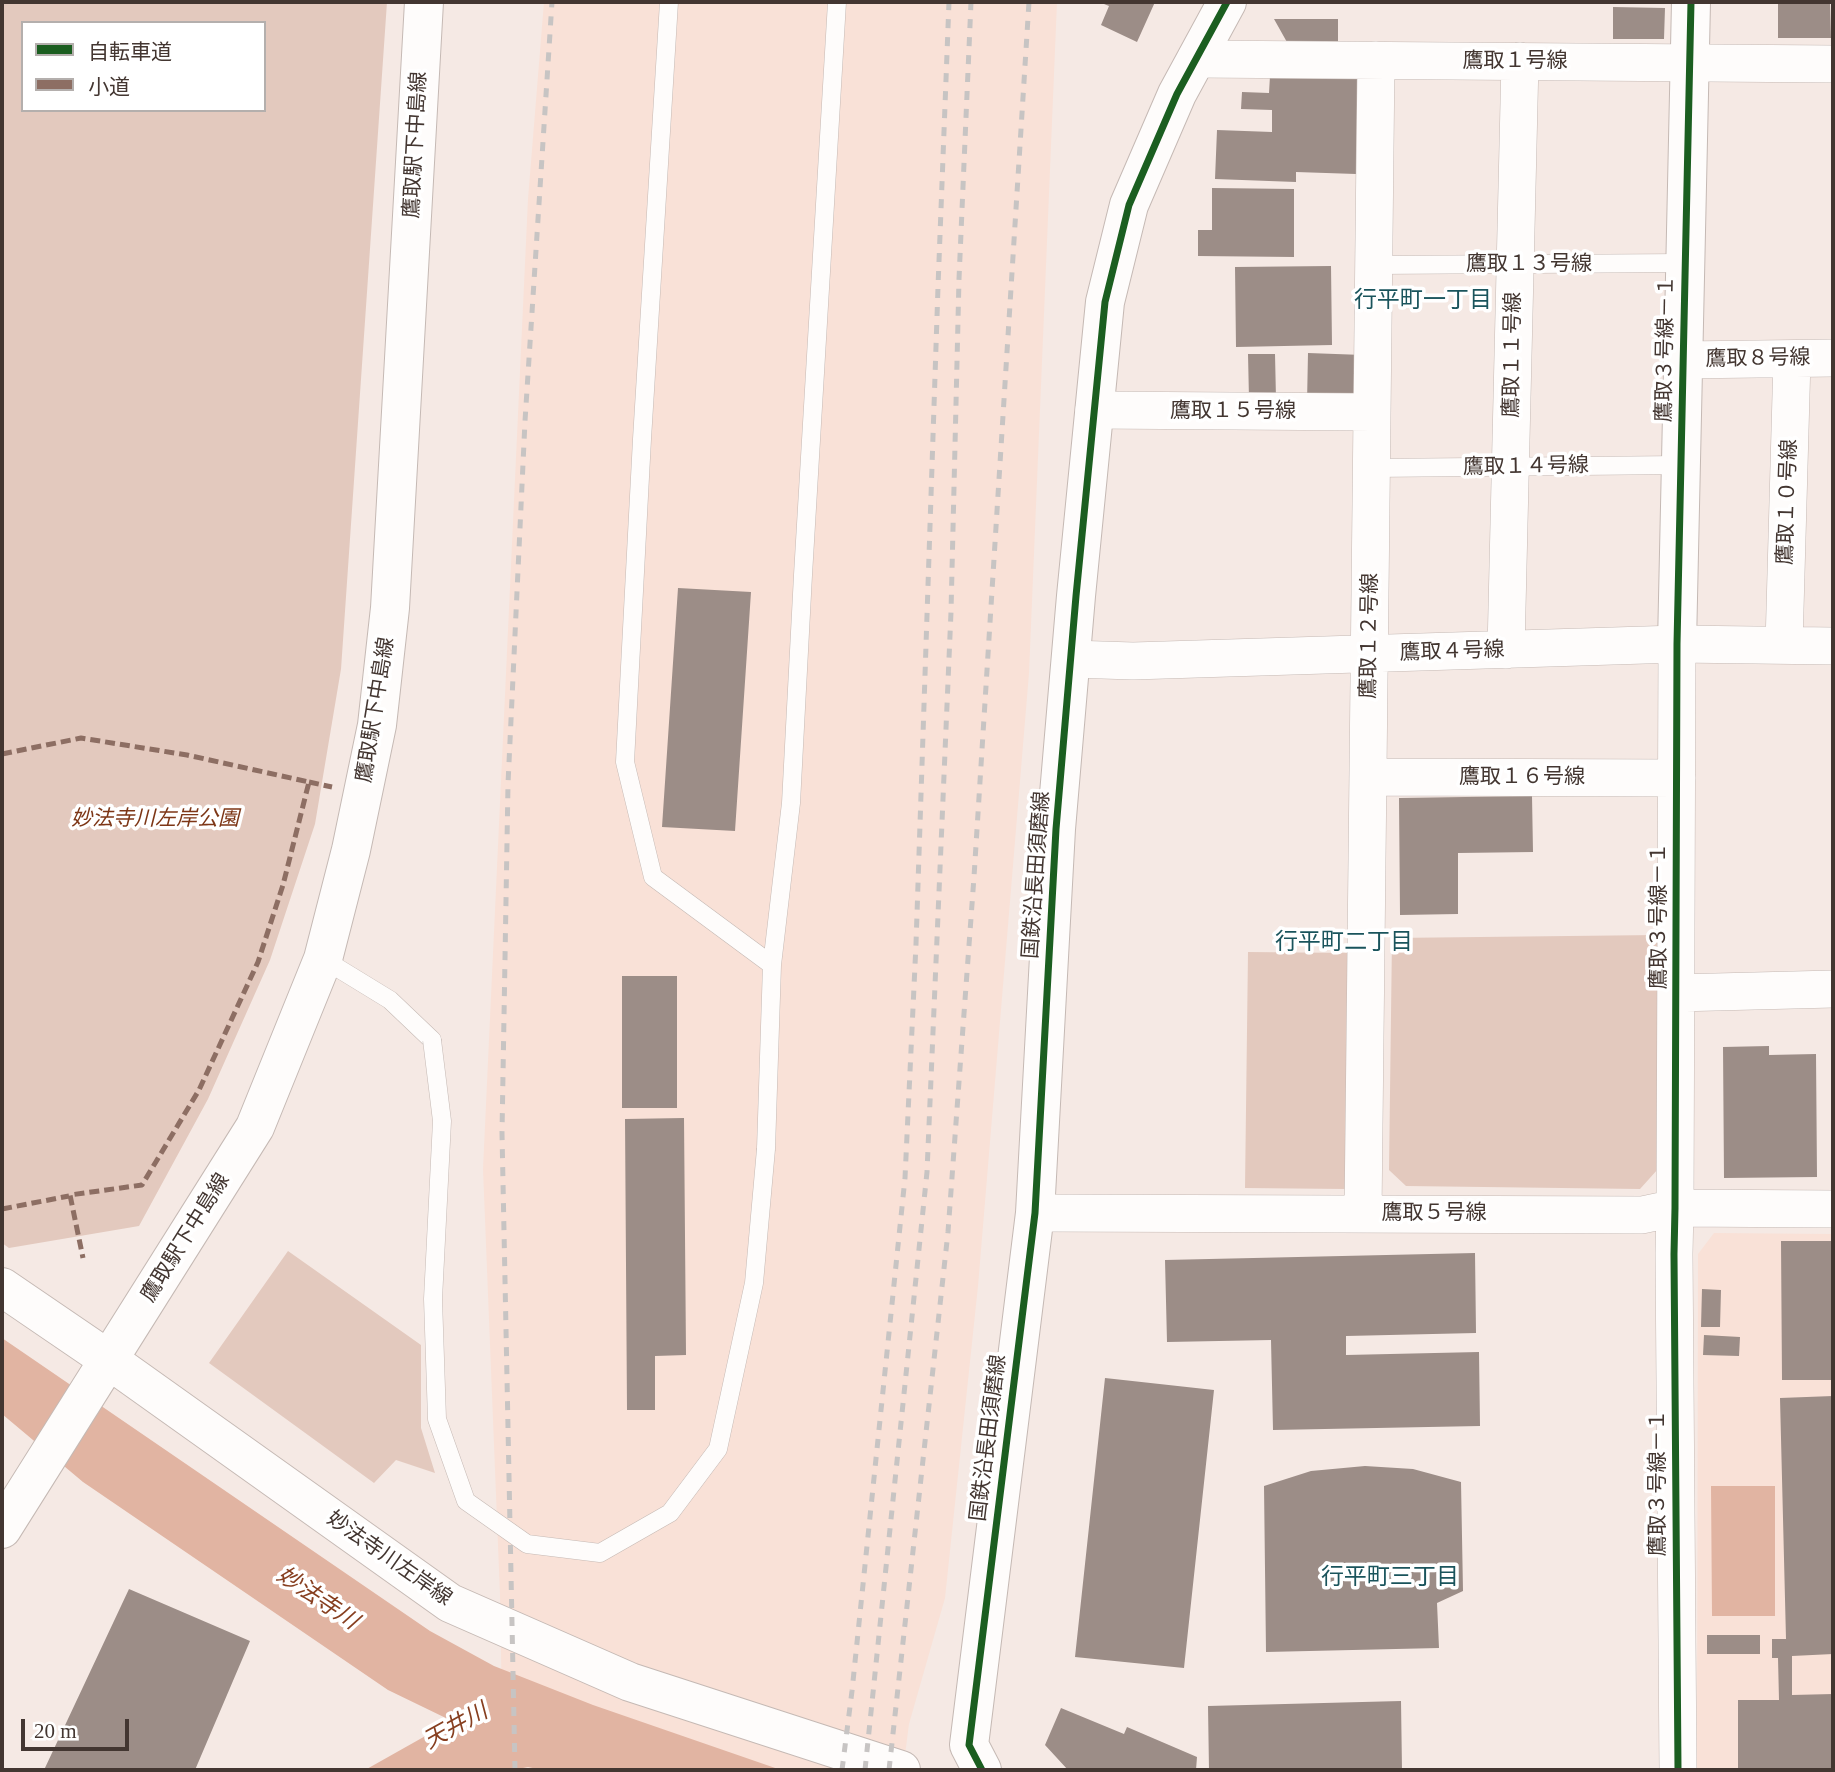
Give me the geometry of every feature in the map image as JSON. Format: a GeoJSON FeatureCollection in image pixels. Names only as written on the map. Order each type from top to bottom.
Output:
{"type":"FeatureCollection","features":[{"type":"Feature","properties":{"kind":"street","name":"鷹取駅下中島線"},"geometry":{"type":"LineString","coordinates":[[2,1529],[255,1127],[323,959],[351,850],[377,725],[390,608],[424,2]]}},
{"type":"Feature","properties":{"kind":"street","name":"国鉄沿長田須磨線"},"geometry":{"type":"LineString","coordinates":[[982,1770],[969,1745],[1035,1213],[1056,829],[1105,302],[1129,205],[1177,94],[1227,2]]}},
{"type":"Feature","properties":{"kind":"street","name":"鷹取３号線－１"},"geometry":{"type":"LineString","coordinates":[[1678,1770],[1674,1254],[1677,645],[1692,2]]}},
{"type":"Feature","properties":{"kind":"street","name":"鷹取１号線"},"geometry":{"type":"LineString","coordinates":[[1196,59],[1833,64]]}},
{"type":"Feature","properties":{"kind":"street","name":"鷹取１２号線"},"geometry":{"type":"LineString","coordinates":[[1363,1213],[1376,60]]}},
{"type":"Feature","properties":{"kind":"street","name":"鷹取１１号線"},"geometry":{"type":"LineString","coordinates":[[1506,650],[1520,61]]}},
{"type":"Feature","properties":{"kind":"street","name":"鷹取８号線"},"geometry":{"type":"LineString","coordinates":[[1683,360],[1833,358]]}},
{"type":"Feature","properties":{"kind":"street","name":"鷹取１０号線"},"geometry":{"type":"LineString","coordinates":[[1784,645],[1792,359]]}},
{"type":"Feature","properties":{"kind":"street","name":"鷹取１５号線"},"geometry":{"type":"LineString","coordinates":[[1094,410],[1372,412]]}},
{"type":"Feature","properties":{"kind":"street","name":"鷹取４号線"},"geometry":{"type":"LineString","coordinates":[[1071,659],[1133,661],[1677,645],[1833,646]]}},
{"type":"Feature","properties":{"kind":"street","name":"鷹取１６号線"},"geometry":{"type":"LineString","coordinates":[[1368,777],[1677,778]]}},
{"type":"Feature","properties":{"kind":"street"},"geometry":{"type":"LineString","coordinates":[[1676,993],[1833,989]]}},
{"type":"Feature","properties":{"kind":"street","name":"鷹取５号線"},"geometry":{"type":"LineString","coordinates":[[1035,1213],[1642,1214],[1675,1208],[1833,1209]]}},
{"type":"Feature","properties":{"kind":"street","name":"妙法寺川左岸線"},"geometry":{"type":"LineString","coordinates":[[2,1287],[450,1603],[630,1682],[901,1770]]}},
{"type":"Feature","properties":{"kind":"lane"},"geometry":{"type":"LineString","coordinates":[[669,2],[625,762],[653,877],[772,965]]}},
{"type":"Feature","properties":{"kind":"lane"},"geometry":{"type":"LineString","coordinates":[[323,959],[390,1000],[432,1040],[442,1121],[433,1299],[437,1419],[466,1501],[527,1544],[600,1553],[670,1513],[718,1449],[754,1283],[766,1149],[772,965],[791,803],[837,2]]}},
{"type":"Feature","properties":{"kind":"lane","name":"鷹取１３号線"},"geometry":{"type":"LineString","coordinates":[[1374,265],[1685,263]]}},
{"type":"Feature","properties":{"kind":"lane","name":"鷹取１４号線"},"geometry":{"type":"LineString","coordinates":[[1372,468],[1681,465]]}},
{"type":"Feature","properties":{"kind":"shaded area"},"geometry":{"type":"Polygon","coordinates":[[[544,2],[1057,2],[1029,673],[978,1286],[945,1598],[909,1724],[903,1770],[503,1770],[500,1595],[483,1169],[528,199],[544,2]]]}},
{"type":"Feature","properties":{"kind":"shaded area"},"geometry":{"type":"Polygon","coordinates":[[[1714,1233],[1833,1234],[1833,1770],[1697,1770],[1698,1254],[1714,1233]]]}},
{"type":"Feature","properties":{"kind":"green space","name":"妙法寺川左岸公園"},"geometry":{"type":"Polygon","coordinates":[[[2,2],[387,2],[341,669],[315,824],[270,960],[208,1099],[139,1226],[9,1248],[2,1243],[2,2]]]}},
{"type":"Feature","properties":{"kind":"green space"},"geometry":{"type":"Polygon","coordinates":[[[1657,935],[1658,1169],[1640,1189],[1406,1186],[1389,1170],[1392,938],[1657,935]]]}},
{"type":"Feature","properties":{"kind":"green space"},"geometry":{"type":"Polygon","coordinates":[[[1248,952],[1350,953],[1346,1189],[1245,1188],[1248,952]]]}},
{"type":"Feature","properties":{"kind":"green space"},"geometry":{"type":"Polygon","coordinates":[[[288,1251],[421,1345],[421,1428],[435,1473],[396,1460],[374,1483],[209,1363],[288,1251]]]}},
{"type":"Feature","properties":{"kind":"water"},"geometry":{"type":"Polygon","coordinates":[[[2,1338],[430,1631],[494,1666],[593,1705],[781,1770],[542,1770],[528,1767],[513,1770],[365,1770],[452,1721],[388,1690],[83,1482],[2,1414],[2,1338]]]}},
{"type":"Feature","properties":{"kind":"water"},"geometry":{"type":"Polygon","coordinates":[[[1711,1486],[1775,1486],[1775,1616],[1712,1616],[1711,1486]]]}},
{"type":"Feature","properties":{"kind":"building"},"geometry":{"type":"Polygon","coordinates":[[[1099,2],[1155,2],[1137,42],[1101,25],[1109,6],[1099,2]]]}},
{"type":"Feature","properties":{"kind":"building"},"geometry":{"type":"Polygon","coordinates":[[[1778,2],[1830,2],[1831,38],[1778,38],[1778,2]]]}},
{"type":"Feature","properties":{"kind":"building"},"geometry":{"type":"Polygon","coordinates":[[[1613,7],[1665,8],[1664,39],[1613,39],[1613,7]]]}},
{"type":"Feature","properties":{"kind":"building"},"geometry":{"type":"Polygon","coordinates":[[[1274,19],[1338,19],[1338,44],[1288,44],[1274,19]]]}},
{"type":"Feature","properties":{"kind":"building"},"geometry":{"type":"Polygon","coordinates":[[[1270,76],[1359,79],[1356,174],[1296,172],[1296,182],[1215,179],[1217,130],[1272,132],[1272,110],[1241,109],[1242,92],[1269,93],[1270,76]]]}},
{"type":"Feature","properties":{"kind":"building"},"geometry":{"type":"Polygon","coordinates":[[[1212,188],[1294,189],[1294,257],[1198,256],[1198,230],[1212,230],[1212,188]]]}},
{"type":"Feature","properties":{"kind":"building"},"geometry":{"type":"Polygon","coordinates":[[[1331,266],[1332,345],[1236,347],[1235,267],[1331,266]]]}},
{"type":"Feature","properties":{"kind":"building"},"geometry":{"type":"Polygon","coordinates":[[[1308,353],[1363,355],[1362,403],[1307,403],[1308,353]]]}},
{"type":"Feature","properties":{"kind":"building"},"geometry":{"type":"Polygon","coordinates":[[[1248,354],[1275,354],[1276,399],[1249,399],[1248,354]]]}},
{"type":"Feature","properties":{"kind":"building"},"geometry":{"type":"Polygon","coordinates":[[[678,588],[751,592],[735,831],[662,827],[678,588]]]}},
{"type":"Feature","properties":{"kind":"building"},"geometry":{"type":"Polygon","coordinates":[[[1532,796],[1533,852],[1458,853],[1458,914],[1400,915],[1399,798],[1532,796]]]}},
{"type":"Feature","properties":{"kind":"building"},"geometry":{"type":"Polygon","coordinates":[[[622,976],[677,976],[677,1108],[622,1108],[622,976]]]}},
{"type":"Feature","properties":{"kind":"building"},"geometry":{"type":"Polygon","coordinates":[[[1769,1046],[1769,1055],[1816,1054],[1817,1177],[1724,1178],[1723,1047],[1769,1046]]]}},
{"type":"Feature","properties":{"kind":"building"},"geometry":{"type":"Polygon","coordinates":[[[684,1118],[686,1355],[655,1356],[655,1410],[627,1410],[625,1119],[684,1118]]]}},
{"type":"Feature","properties":{"kind":"building"},"geometry":{"type":"Polygon","coordinates":[[[1781,1241],[1833,1241],[1833,1380],[1782,1380],[1781,1241]]]}},
{"type":"Feature","properties":{"kind":"building"},"geometry":{"type":"Polygon","coordinates":[[[1475,1253],[1476,1333],[1346,1336],[1346,1355],[1479,1352],[1480,1426],[1273,1430],[1271,1340],[1167,1342],[1165,1260],[1475,1253]]]}},
{"type":"Feature","properties":{"kind":"building"},"geometry":{"type":"Polygon","coordinates":[[[1702,1289],[1721,1290],[1720,1327],[1701,1327],[1702,1289]]]}},
{"type":"Feature","properties":{"kind":"building"},"geometry":{"type":"Polygon","coordinates":[[[1704,1335],[1740,1337],[1739,1356],[1703,1355],[1704,1335]]]}},
{"type":"Feature","properties":{"kind":"building"},"geometry":{"type":"Polygon","coordinates":[[[1105,1378],[1214,1390],[1184,1668],[1075,1657],[1105,1378]]]}},
{"type":"Feature","properties":{"kind":"building"},"geometry":{"type":"Polygon","coordinates":[[[1833,1396],[1833,1654],[1792,1656],[1792,1695],[1833,1694],[1833,1770],[1738,1770],[1738,1700],[1779,1700],[1778,1658],[1772,1658],[1772,1639],[1786,1639],[1780,1398],[1833,1396]]]}},
{"type":"Feature","properties":{"kind":"building"},"geometry":{"type":"Polygon","coordinates":[[[1365,1466],[1413,1469],[1461,1482],[1463,1591],[1437,1603],[1439,1648],[1266,1652],[1264,1486],[1311,1471],[1365,1466]]]}},
{"type":"Feature","properties":{"kind":"building"},"geometry":{"type":"Polygon","coordinates":[[[129,1589],[250,1641],[195,1770],[44,1770],[129,1589]]]}},
{"type":"Feature","properties":{"kind":"building"},"geometry":{"type":"Polygon","coordinates":[[[1707,1635],[1760,1635],[1760,1654],[1707,1654],[1707,1635]]]}},
{"type":"Feature","properties":{"kind":"building"},"geometry":{"type":"Polygon","coordinates":[[[1401,1701],[1402,1770],[1209,1770],[1208,1706],[1401,1701]]]}},
{"type":"Feature","properties":{"kind":"building"},"geometry":{"type":"Polygon","coordinates":[[[1061,1708],[1124,1734],[1127,1727],[1197,1757],[1196,1770],[1068,1770],[1045,1745],[1061,1708]]]}},
{"type":"Feature","properties":{"kind":"railway"},"geometry":{"type":"LineString","coordinates":[[515,1770],[502,1133],[508,784],[525,421],[552,2]]}},
{"type":"Feature","properties":{"kind":"railway"},"geometry":{"type":"LineString","coordinates":[[842,1770],[905,1178],[916,944],[949,2]]}},
{"type":"Feature","properties":{"kind":"railway"},"geometry":{"type":"LineString","coordinates":[[865,1770],[927,1172],[951,612],[959,279],[971,2]]}},
{"type":"Feature","properties":{"kind":"railway"},"geometry":{"type":"LineString","coordinates":[[889,1770],[948,1232],[974,877],[1029,2]]}},
{"type":"Feature","properties":{"kind":"marked path"},"geometry":{"type":"LineString","coordinates":[[2,754],[81,738],[187,755],[309,782],[283,885],[258,962],[199,1090],[142,1185],[70,1195],[83,1258]]}},
{"type":"Feature","properties":{"kind":"marked path"},"geometry":{"type":"LineString","coordinates":[[309,782],[332,787]]}},
{"type":"Feature","properties":{"kind":"marked path"},"geometry":{"type":"LineString","coordinates":[[2,1209],[69,1196]]}},
{"type":"Feature","properties":{"kind":"cycle path"},"geometry":{"type":"LineString","coordinates":[[982,1770],[969,1745],[1035,1213],[1056,829],[1105,302],[1129,205],[1177,94],[1227,2]]}},
{"type":"Feature","properties":{"kind":"cycle path"},"geometry":{"type":"LineString","coordinates":[[1678,1770],[1674,1254],[1677,644],[1691,2]]}},
{"type":"Feature","properties":{"kind":"district","name":"行平町一丁目"},"geometry":{"type":"Point","coordinates":[1423,301]}},
{"type":"Feature","properties":{"kind":"district","name":"行平町二丁目"},"geometry":{"type":"Point","coordinates":[1344,943]}},
{"type":"Feature","properties":{"kind":"district","name":"行平町三丁目"},"geometry":{"type":"Point","coordinates":[1390,1578]}},
{"type":"Feature","properties":{"kind":"water label","name":"妙法寺川"},"geometry":{"type":"Point","coordinates":[317,1599]}},
{"type":"Feature","properties":{"kind":"water label","name":"天井川"},"geometry":{"type":"Point","coordinates":[456,1727]}}]}
